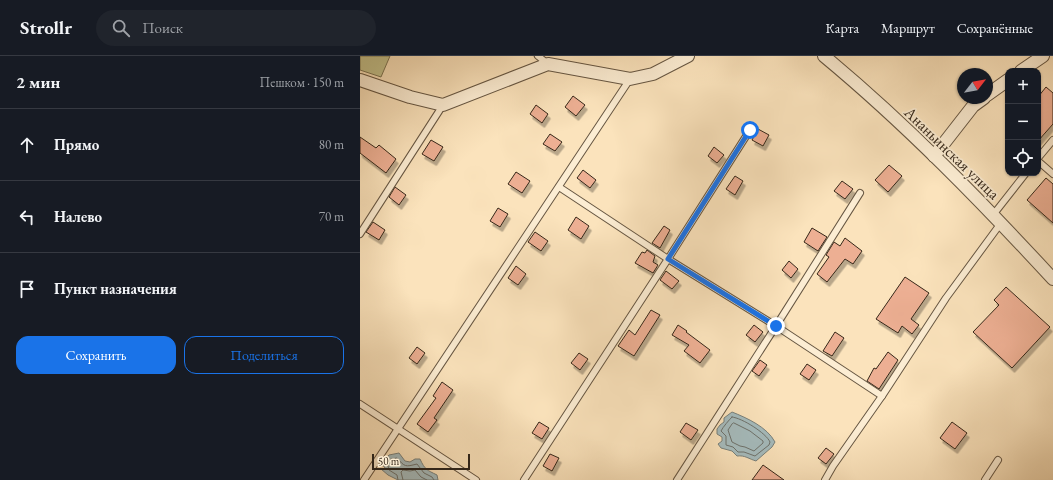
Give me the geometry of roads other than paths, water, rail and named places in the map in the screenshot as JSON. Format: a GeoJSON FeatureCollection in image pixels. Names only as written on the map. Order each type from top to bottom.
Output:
{"type":"FeatureCollection","features":[{"type":"Feature","properties":{"kind":"street"},"geometry":{"type":"LineString","coordinates":[[360,80],[410,97],[443,105],[548,64],[630,79],[652,74],[688,56]]}},
{"type":"Feature","properties":{"kind":"street","name":"Ананьинская улица"},"geometry":{"type":"LineString","coordinates":[[824,56],[848,76],[934,156],[997,219],[1053,279]]}},
{"type":"Feature","properties":{"kind":"street"},"geometry":{"type":"LineString","coordinates":[[1025,68],[1043,56]]}},
{"type":"Feature","properties":{"kind":"street"},"geometry":{"type":"LineString","coordinates":[[993,91],[1005,82]]}},
{"type":"Feature","properties":{"kind":"street"},"geometry":{"type":"LineString","coordinates":[[934,156],[976,104]]}},
{"type":"Feature","properties":{"kind":"lane"},"geometry":{"type":"LineString","coordinates":[[538,56],[548,64]]}},
{"type":"Feature","properties":{"kind":"lane"},"geometry":{"type":"LineString","coordinates":[[364,480],[630,79]]}},
{"type":"Feature","properties":{"kind":"lane"},"geometry":{"type":"LineString","coordinates":[[360,234],[443,105]]}},
{"type":"Feature","properties":{"kind":"lane"},"geometry":{"type":"LineString","coordinates":[[524,480],[750,130]]}},
{"type":"Feature","properties":{"kind":"lane"},"geometry":{"type":"LineString","coordinates":[[1041,156],[1053,140]]}},
{"type":"Feature","properties":{"kind":"lane"},"geometry":{"type":"LineString","coordinates":[[1041,163],[1053,174]]}},
{"type":"Feature","properties":{"kind":"lane"},"geometry":{"type":"LineString","coordinates":[[825,480],[882,396],[1024,176]]}},
{"type":"Feature","properties":{"kind":"lane"},"geometry":{"type":"LineString","coordinates":[[559,187],[668,259],[776,326],[882,396]]}},
{"type":"Feature","properties":{"kind":"lane"},"geometry":{"type":"LineString","coordinates":[[677,480],[860,193]]}},
{"type":"Feature","properties":{"kind":"lane"},"geometry":{"type":"LineString","coordinates":[[360,404],[476,480]]}},
{"type":"Feature","properties":{"kind":"lane"},"geometry":{"type":"LineString","coordinates":[[985,480],[998,460]]}},
{"type":"Feature","properties":{"kind":"water"},"geometry":{"type":"Polygon","coordinates":[[[732,412],[762,427],[775,442],[772,447],[756,461],[737,456],[732,451],[721,448],[718,444],[722,441],[722,437],[717,434],[717,429],[724,422],[724,418],[732,412]]]}},
{"type":"Feature","properties":{"kind":"water"},"geometry":{"type":"Polygon","coordinates":[[[399,453],[405,461],[410,462],[415,459],[420,459],[427,469],[437,475],[438,480],[398,480],[388,475],[381,469],[385,468],[382,462],[389,455],[399,453]]]}}]}
